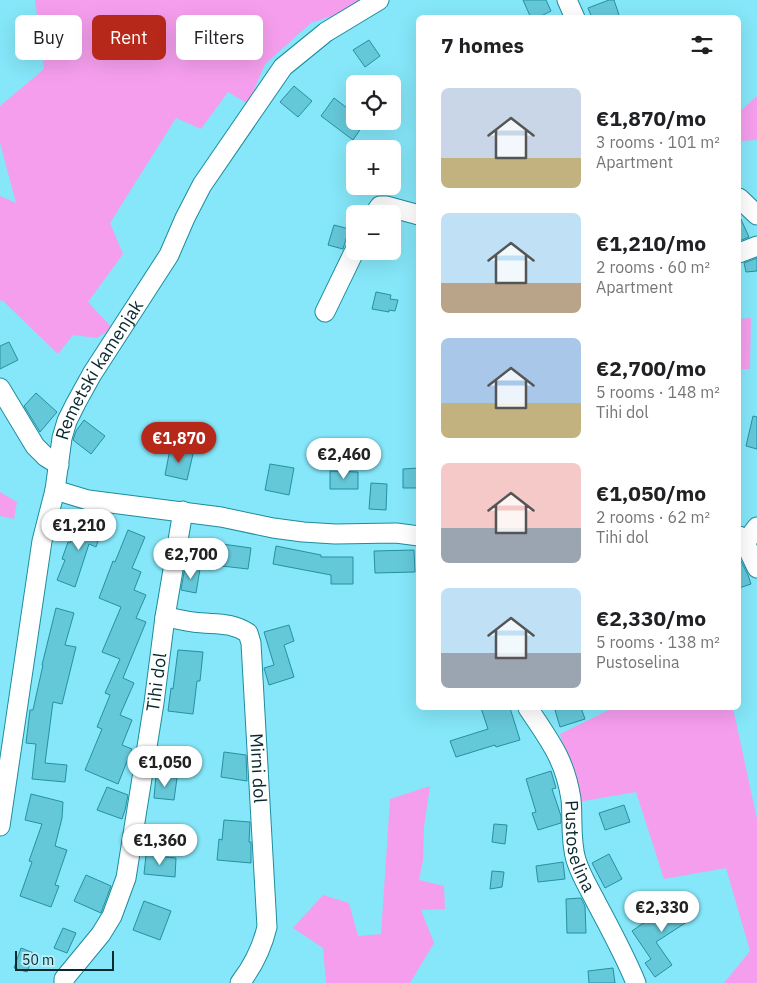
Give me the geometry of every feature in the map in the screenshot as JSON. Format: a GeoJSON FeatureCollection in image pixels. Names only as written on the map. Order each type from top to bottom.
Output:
{"type":"FeatureCollection","features":[{"type":"Feature","properties":{"kind":"street","name":"Remetski kamenjak"},"geometry":{"type":"LineString","coordinates":[[0,826],[37,569],[55,490],[62,438],[67,421],[92,374],[169,255],[185,218],[202,186],[284,67],[326,32],[379,0]]}},
{"type":"Feature","properties":{"kind":"street"},"geometry":{"type":"LineString","coordinates":[[567,0],[574,15]]}},
{"type":"Feature","properties":{"kind":"street"},"geometry":{"type":"LineString","coordinates":[[741,200],[757,215]]}},
{"type":"Feature","properties":{"kind":"street"},"geometry":{"type":"LineString","coordinates":[[401,210],[416,214]]}},
{"type":"Feature","properties":{"kind":"street"},"geometry":{"type":"LineString","coordinates":[[741,252],[757,246]]}},
{"type":"Feature","properties":{"kind":"street"},"geometry":{"type":"LineString","coordinates":[[325,312],[350,260]]}},
{"type":"Feature","properties":{"kind":"street"},"geometry":{"type":"LineString","coordinates":[[0,388],[35,446],[46,457],[59,465]]}},
{"type":"Feature","properties":{"kind":"street"},"geometry":{"type":"LineString","coordinates":[[55,490],[88,500],[221,516],[274,528],[303,532],[335,534],[396,533],[416,536]]}},
{"type":"Feature","properties":{"kind":"street","name":"Tihi dol"},"geometry":{"type":"LineString","coordinates":[[64,983],[64,979],[101,934],[112,916],[126,878],[154,703],[165,616],[183,512]]}},
{"type":"Feature","properties":{"kind":"street"},"geometry":{"type":"LineString","coordinates":[[757,527],[741,542],[757,568]]}},
{"type":"Feature","properties":{"kind":"street","name":"Mirni dol"},"geometry":{"type":"LineString","coordinates":[[165,616],[195,622],[237,626],[248,633],[251,643],[267,927],[264,942],[257,958],[240,983]]}},
{"type":"Feature","properties":{"kind":"street","name":"Pustoselina"},"geometry":{"type":"LineString","coordinates":[[529,710],[547,735],[561,760],[571,802],[576,859],[583,878],[636,983]]}},
{"type":"Feature","properties":{"kind":"shaded area"},"geometry":{"type":"Polygon","coordinates":[[[35,0],[373,0],[374,2],[311,23],[265,64],[248,104],[228,92],[201,129],[176,118],[110,223],[123,254],[88,302],[112,328],[97,338],[73,335],[58,354],[2,300],[0,301],[0,196],[16,203],[0,143],[0,106],[44,69],[43,60],[82,60],[82,15],[37,15],[35,0]]]}},
{"type":"Feature","properties":{"kind":"shaded area"},"geometry":{"type":"Polygon","coordinates":[[[757,96],[757,140],[741,141],[741,110],[757,96]]]}},
{"type":"Feature","properties":{"kind":"shaded area"},"geometry":{"type":"Polygon","coordinates":[[[751,318],[750,369],[741,369],[741,319],[751,318]]]}},
{"type":"Feature","properties":{"kind":"shaded area"},"geometry":{"type":"Polygon","coordinates":[[[0,492],[17,502],[14,519],[0,516],[0,492]]]}},
{"type":"Feature","properties":{"kind":"shaded area"},"geometry":{"type":"Polygon","coordinates":[[[609,710],[733,710],[757,819],[757,983],[724,983],[750,951],[726,868],[664,879],[636,792],[578,802],[560,734],[609,710]]]}},
{"type":"Feature","properties":{"kind":"shaded area"},"geometry":{"type":"Polygon","coordinates":[[[430,786],[424,827],[423,860],[419,880],[444,886],[445,909],[421,910],[434,943],[410,983],[326,983],[323,948],[293,928],[323,895],[349,903],[358,936],[381,934],[390,799],[430,786]]]}},
{"type":"Feature","properties":{"kind":"building"},"geometry":{"type":"Polygon","coordinates":[[[523,0],[546,0],[551,11],[543,15],[530,15],[523,0]]]}},
{"type":"Feature","properties":{"kind":"building"},"geometry":{"type":"Polygon","coordinates":[[[614,0],[619,15],[591,15],[588,8],[614,0]]]}},
{"type":"Feature","properties":{"kind":"building"},"geometry":{"type":"Polygon","coordinates":[[[369,40],[380,56],[365,67],[353,50],[369,40]]]}},
{"type":"Feature","properties":{"kind":"building"},"geometry":{"type":"Polygon","coordinates":[[[294,86],[312,101],[298,117],[280,102],[294,86]]]}},
{"type":"Feature","properties":{"kind":"building"},"geometry":{"type":"Polygon","coordinates":[[[334,98],[346,107],[346,130],[360,130],[353,140],[321,116],[334,98]]]}},
{"type":"Feature","properties":{"kind":"building"},"geometry":{"type":"Polygon","coordinates":[[[741,219],[749,237],[741,240],[741,219]]]}},
{"type":"Feature","properties":{"kind":"building"},"geometry":{"type":"Polygon","coordinates":[[[334,225],[346,228],[346,239],[343,249],[328,245],[334,225]]]}},
{"type":"Feature","properties":{"kind":"building"},"geometry":{"type":"Polygon","coordinates":[[[757,258],[757,271],[746,272],[744,263],[757,258]]]}},
{"type":"Feature","properties":{"kind":"building"},"geometry":{"type":"Polygon","coordinates":[[[376,292],[391,295],[390,299],[398,300],[395,311],[389,310],[389,312],[372,309],[376,292]]]}},
{"type":"Feature","properties":{"kind":"building"},"geometry":{"type":"Polygon","coordinates":[[[9,342],[18,360],[0,369],[0,346],[9,342]]]}},
{"type":"Feature","properties":{"kind":"building"},"geometry":{"type":"Polygon","coordinates":[[[36,393],[57,412],[40,432],[24,406],[36,393]]]}},
{"type":"Feature","properties":{"kind":"building"},"geometry":{"type":"Polygon","coordinates":[[[753,416],[757,417],[757,449],[746,446],[753,416]]]}},
{"type":"Feature","properties":{"kind":"building"},"geometry":{"type":"Polygon","coordinates":[[[84,420],[105,436],[91,454],[73,440],[76,431],[84,420]]]}},
{"type":"Feature","properties":{"kind":"building"},"geometry":{"type":"Polygon","coordinates":[[[170,449],[193,454],[187,480],[165,475],[170,449]]]}},
{"type":"Feature","properties":{"kind":"building"},"geometry":{"type":"Polygon","coordinates":[[[270,464],[294,468],[289,495],[265,490],[270,464]]]}},
{"type":"Feature","properties":{"kind":"building"},"geometry":{"type":"Polygon","coordinates":[[[416,468],[416,488],[403,488],[403,469],[416,468]]]}},
{"type":"Feature","properties":{"kind":"building"},"geometry":{"type":"Polygon","coordinates":[[[330,471],[358,472],[358,489],[330,489],[330,471]]]}},
{"type":"Feature","properties":{"kind":"building"},"geometry":{"type":"Polygon","coordinates":[[[371,483],[387,484],[386,510],[369,509],[371,483]]]}},
{"type":"Feature","properties":{"kind":"building"},"geometry":{"type":"Polygon","coordinates":[[[79,518],[103,527],[96,547],[89,544],[75,587],[57,580],[65,560],[62,559],[68,542],[70,543],[79,518]]]}},
{"type":"Feature","properties":{"kind":"building"},"geometry":{"type":"Polygon","coordinates":[[[128,530],[145,537],[132,568],[141,572],[134,590],[146,595],[136,618],[146,622],[123,678],[134,683],[120,715],[132,720],[122,745],[132,749],[118,784],[85,770],[102,729],[97,727],[110,695],[105,693],[120,659],[102,652],[121,607],[99,598],[113,561],[115,562],[128,530]]]}},
{"type":"Feature","properties":{"kind":"building"},"geometry":{"type":"Polygon","coordinates":[[[215,543],[251,548],[248,569],[213,565],[215,543]]]}},
{"type":"Feature","properties":{"kind":"building"},"geometry":{"type":"Polygon","coordinates":[[[276,546],[321,555],[321,557],[353,557],[353,584],[331,584],[331,575],[273,564],[276,546]]]}},
{"type":"Feature","properties":{"kind":"building"},"geometry":{"type":"Polygon","coordinates":[[[414,550],[415,572],[375,573],[374,551],[414,550]]]}},
{"type":"Feature","properties":{"kind":"building"},"geometry":{"type":"Polygon","coordinates":[[[741,561],[748,575],[751,584],[741,587],[741,561]]]}},
{"type":"Feature","properties":{"kind":"building"},"geometry":{"type":"Polygon","coordinates":[[[185,567],[200,569],[196,593],[181,590],[185,567]]]}},
{"type":"Feature","properties":{"kind":"building"},"geometry":{"type":"Polygon","coordinates":[[[56,608],[74,613],[65,645],[76,647],[62,704],[53,702],[45,763],[67,765],[65,782],[32,779],[36,744],[26,743],[30,710],[33,710],[56,608]]]}},
{"type":"Feature","properties":{"kind":"building"},"geometry":{"type":"Polygon","coordinates":[[[289,625],[294,641],[284,645],[294,677],[269,685],[264,668],[274,665],[264,632],[289,625]]]}},
{"type":"Feature","properties":{"kind":"building"},"geometry":{"type":"Polygon","coordinates":[[[178,650],[203,652],[200,681],[197,681],[193,714],[168,711],[178,650]]]}},
{"type":"Feature","properties":{"kind":"building"},"geometry":{"type":"Polygon","coordinates":[[[482,710],[511,710],[520,740],[496,747],[495,745],[456,757],[450,741],[488,729],[482,710]]]}},
{"type":"Feature","properties":{"kind":"building"},"geometry":{"type":"Polygon","coordinates":[[[555,710],[582,710],[585,719],[560,727],[555,710]]]}},
{"type":"Feature","properties":{"kind":"building"},"geometry":{"type":"Polygon","coordinates":[[[224,752],[246,755],[247,781],[221,777],[224,752]]]}},
{"type":"Feature","properties":{"kind":"building"},"geometry":{"type":"Polygon","coordinates":[[[551,771],[556,788],[552,789],[561,816],[561,823],[538,830],[532,813],[536,812],[526,779],[551,771]]]}},
{"type":"Feature","properties":{"kind":"building"},"geometry":{"type":"Polygon","coordinates":[[[156,775],[177,778],[174,800],[154,798],[156,775]]]}},
{"type":"Feature","properties":{"kind":"building"},"geometry":{"type":"Polygon","coordinates":[[[107,787],[128,795],[122,819],[97,810],[107,787]]]}},
{"type":"Feature","properties":{"kind":"building"},"geometry":{"type":"Polygon","coordinates":[[[31,794],[63,802],[62,818],[55,846],[67,850],[55,885],[59,886],[51,907],[20,896],[32,862],[29,861],[42,824],[25,820],[31,794]]]}},
{"type":"Feature","properties":{"kind":"building"},"geometry":{"type":"Polygon","coordinates":[[[624,805],[630,822],[605,830],[599,813],[624,805]]]}},
{"type":"Feature","properties":{"kind":"building"},"geometry":{"type":"Polygon","coordinates":[[[224,820],[250,822],[251,863],[217,860],[219,839],[222,840],[224,820]]]}},
{"type":"Feature","properties":{"kind":"building"},"geometry":{"type":"Polygon","coordinates":[[[494,824],[507,825],[505,844],[492,842],[494,824]]]}},
{"type":"Feature","properties":{"kind":"building"},"geometry":{"type":"Polygon","coordinates":[[[609,854],[622,879],[605,888],[592,863],[609,854]]]}},
{"type":"Feature","properties":{"kind":"building"},"geometry":{"type":"Polygon","coordinates":[[[146,855],[176,858],[175,877],[144,874],[146,855]]]}},
{"type":"Feature","properties":{"kind":"building"},"geometry":{"type":"Polygon","coordinates":[[[563,862],[565,879],[538,882],[536,866],[563,862]]]}},
{"type":"Feature","properties":{"kind":"building"},"geometry":{"type":"Polygon","coordinates":[[[492,871],[504,872],[502,887],[490,889],[492,871]]]}},
{"type":"Feature","properties":{"kind":"building"},"geometry":{"type":"Polygon","coordinates":[[[86,875],[111,886],[101,913],[74,901],[86,875]]]}},
{"type":"Feature","properties":{"kind":"building"},"geometry":{"type":"Polygon","coordinates":[[[682,896],[696,916],[656,942],[672,965],[655,977],[645,963],[651,959],[632,931],[682,896]]]}},
{"type":"Feature","properties":{"kind":"building"},"geometry":{"type":"Polygon","coordinates":[[[581,898],[585,906],[586,933],[567,933],[566,899],[581,898]]]}},
{"type":"Feature","properties":{"kind":"building"},"geometry":{"type":"Polygon","coordinates":[[[144,901],[171,911],[160,940],[133,930],[144,901]]]}},
{"type":"Feature","properties":{"kind":"building"},"geometry":{"type":"Polygon","coordinates":[[[63,928],[76,933],[67,953],[54,948],[63,928]]]}},
{"type":"Feature","properties":{"kind":"building"},"geometry":{"type":"Polygon","coordinates":[[[21,948],[34,953],[27,972],[14,968],[21,948]]]}},
{"type":"Feature","properties":{"kind":"building"},"geometry":{"type":"Polygon","coordinates":[[[613,968],[615,983],[589,983],[588,971],[613,968]]]}}]}
